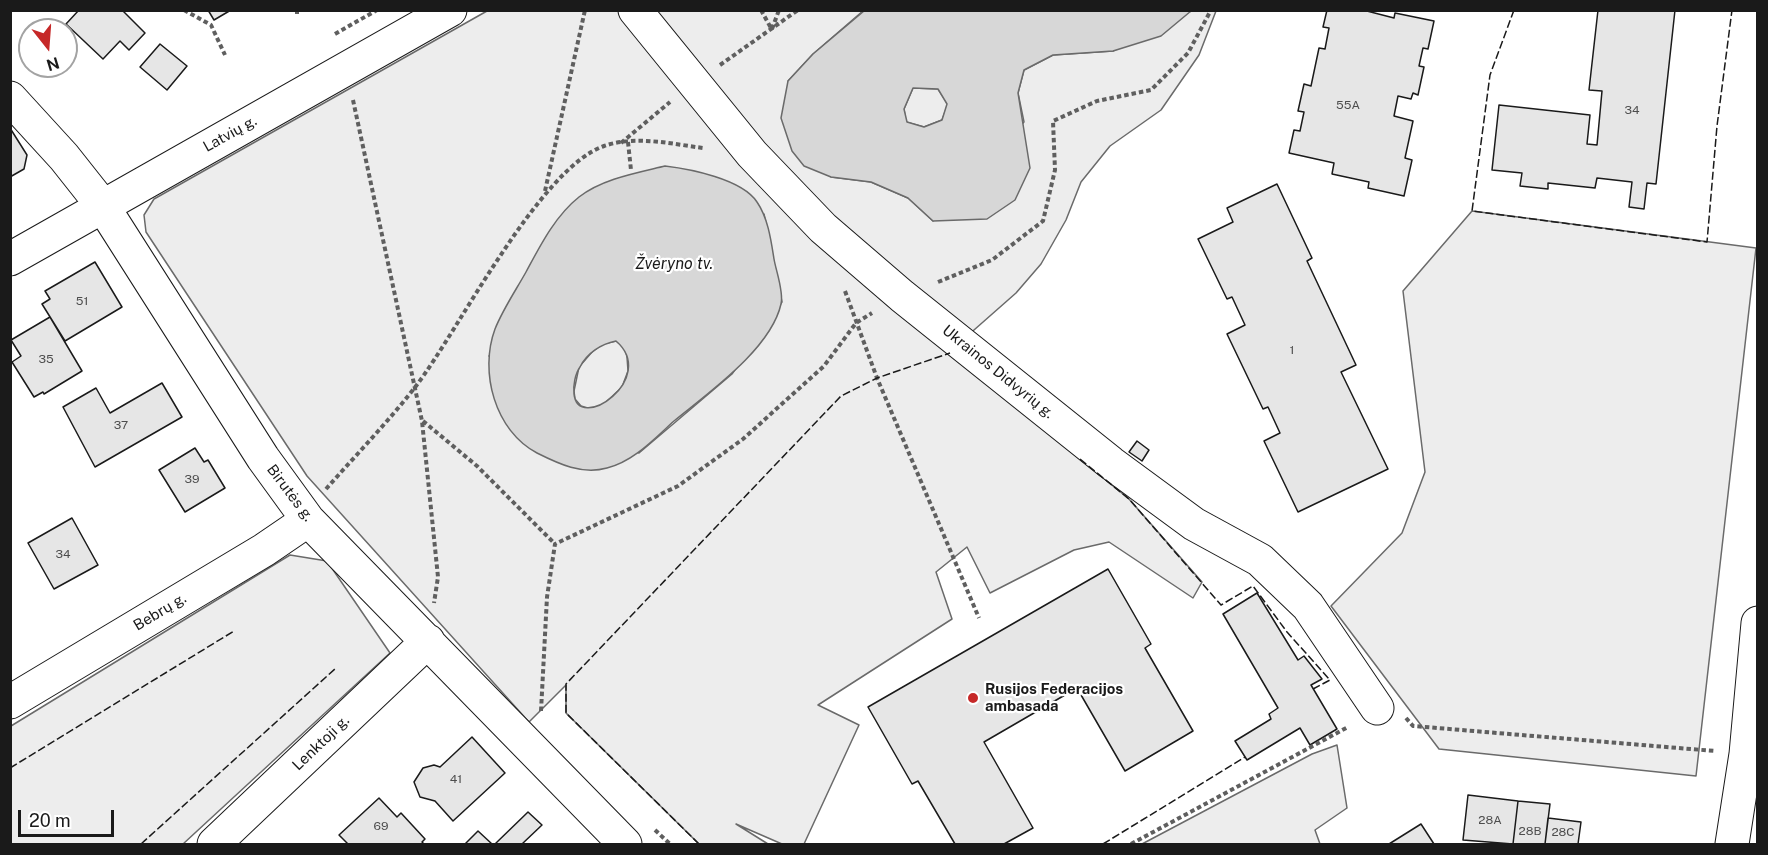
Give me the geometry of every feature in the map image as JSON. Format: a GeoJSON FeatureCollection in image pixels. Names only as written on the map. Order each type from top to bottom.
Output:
{"type":"FeatureCollection","features":[{"type":"Feature","properties":{"kind":"street","name":"Latvių g."},"geometry":{"type":"LineString","coordinates":[[10,259],[450,10]]}},
{"type":"Feature","properties":{"kind":"street","name":"Ukrainos Didvyrių g."},"geometry":{"type":"LineString","coordinates":[[635,10],[752,154],[823,228],[902,296],[1111,463],[1194,524],[1260,560],[1308,606],[1377,708]]}},
{"type":"Feature","properties":{"kind":"street","name":"Birutės g."},"geometry":{"type":"LineString","coordinates":[[10,98],[64,157],[102,205],[263,458],[308,520],[625,844]]}},
{"type":"Feature","properties":{"kind":"street","name":"Bebrų g."},"geometry":{"type":"LineString","coordinates":[[10,702],[254,556],[308,520]]}},
{"type":"Feature","properties":{"kind":"street"},"geometry":{"type":"LineString","coordinates":[[1732,844],[1746,754],[1758,624]]}},
{"type":"Feature","properties":{"kind":"street","name":"Lenktoji g."},"geometry":{"type":"LineString","coordinates":[[214,844],[428,641]]}},
{"type":"Feature","properties":{"kind":"path"},"geometry":{"type":"LineString","coordinates":[[184,10],[211,25],[225,55]]}},
{"type":"Feature","properties":{"kind":"path"},"geometry":{"type":"LineString","coordinates":[[544,193],[585,10]]}},
{"type":"Feature","properties":{"kind":"path"},"geometry":{"type":"LineString","coordinates":[[760,10],[772,30],[779,10]]}},
{"type":"Feature","properties":{"kind":"path"},"geometry":{"type":"LineString","coordinates":[[555,544],[678,486],[734,446],[824,366],[856,323],[902,296],[992,260],[1043,221],[1055,170],[1053,121],[1097,101],[1151,90],[1188,53],[1211,10]]}},
{"type":"Feature","properties":{"kind":"path"},"geometry":{"type":"LineString","coordinates":[[347,70],[422,421],[438,577],[428,641]]}},
{"type":"Feature","properties":{"kind":"path"},"geometry":{"type":"LineString","coordinates":[[308,520],[324,492],[416,386],[544,193],[572,166],[604,146],[628,142],[647,141],[752,154]]}},
{"type":"Feature","properties":{"kind":"path"},"geometry":{"type":"LineString","coordinates":[[628,142],[631,170]]}},
{"type":"Feature","properties":{"kind":"path"},"geometry":{"type":"LineString","coordinates":[[841,280],[856,323],[978,618]]}},
{"type":"Feature","properties":{"kind":"path"},"geometry":{"type":"LineString","coordinates":[[422,421],[477,466],[555,544]]}},
{"type":"Feature","properties":{"kind":"path"},"geometry":{"type":"LineString","coordinates":[[541,714],[547,597],[555,544]]}},
{"type":"Feature","properties":{"kind":"path"},"geometry":{"type":"LineString","coordinates":[[1377,708],[1389,699],[1413,726],[1746,754]]}},
{"type":"Feature","properties":{"kind":"path"},"geometry":{"type":"LineString","coordinates":[[1131,844],[1348,727]]}},
{"type":"Feature","properties":{"kind":"path"},"geometry":{"type":"LineString","coordinates":[[654,829],[670,844]]}},
{"type":"Feature","properties":{"kind":"shaded area"},"geometry":{"type":"Polygon","coordinates":[[[864,10],[813,54],[788,81],[831,177],[871,182],[908,198],[933,221],[1024,122],[1018,93],[1024,70],[1053,55],[1113,51],[1191,11],[1216,11],[1199,55],[1161,110],[1110,146],[1081,182],[1066,220],[1041,264],[1016,293],[949,352],[1129,499],[1202,582],[1193,598],[1109,542],[1074,550],[990,593],[967,547],[936,572],[952,619],[818,705],[859,725],[804,844],[782,844],[736,824],[768,844],[699,844],[566,713],[566,685],[529,722],[307,476],[146,232],[144,215],[154,199],[487,11],[864,10]],[[764,214],[489,356],[639,453],[732,374],[782,302],[764,214]]]}},
{"type":"Feature","properties":{"kind":"shaded area"},"geometry":{"type":"Polygon","coordinates":[[[913,88],[938,89],[948,104],[942,120],[924,127],[906,122],[904,109],[913,88]]]}},
{"type":"Feature","properties":{"kind":"shaded area"},"geometry":{"type":"Polygon","coordinates":[[[1472,211],[1756,248],[1696,776],[1439,749],[1331,606],[1402,533],[1425,472],[1403,291],[1472,211]]]}},
{"type":"Feature","properties":{"kind":"shaded area"},"geometry":{"type":"Polygon","coordinates":[[[616,341],[625,348],[627,357],[628,371],[622,387],[602,406],[591,409],[581,406],[575,399],[574,391],[579,367],[592,352],[603,344],[616,341]]]}},
{"type":"Feature","properties":{"kind":"shaded area"},"geometry":{"type":"Polygon","coordinates":[[[290,555],[327,561],[390,653],[183,844],[11,844],[11,726],[290,555]]]}},
{"type":"Feature","properties":{"kind":"shaded area"},"geometry":{"type":"Polygon","coordinates":[[[1337,745],[1347,808],[1315,830],[1320,844],[1142,844],[1312,754],[1337,745]]]}},
{"type":"Feature","properties":{"kind":"water"},"geometry":{"type":"Polygon","coordinates":[[[864,10],[1191,11],[1161,36],[1113,51],[1053,55],[1024,70],[1018,93],[1030,168],[1015,200],[987,219],[933,221],[908,198],[871,182],[831,177],[804,166],[792,151],[781,118],[788,81],[813,54],[864,10]],[[913,88],[904,109],[907,122],[924,127],[942,120],[947,104],[938,89],[913,88]]]}},
{"type":"Feature","properties":{"kind":"water","name":"Žvėryno tv."},"geometry":{"type":"Polygon","coordinates":[[[665,166],[715,176],[728,181],[750,194],[757,202],[768,229],[781,288],[781,304],[775,321],[752,353],[720,384],[643,449],[617,465],[607,468],[589,470],[571,467],[537,453],[522,443],[510,430],[501,415],[490,381],[490,346],[495,329],[555,222],[570,205],[598,186],[620,177],[665,166]],[[616,341],[605,344],[586,357],[578,370],[574,384],[574,394],[579,405],[588,408],[600,405],[613,396],[623,385],[628,371],[627,356],[616,341]]]}},
{"type":"Feature","properties":{"kind":"building"},"geometry":{"type":"Polygon","coordinates":[[[79,10],[122,10],[145,33],[129,50],[120,41],[103,59],[78,35],[78,18],[72,18],[79,10]]]}},
{"type":"Feature","properties":{"kind":"building"},"geometry":{"type":"Polygon","coordinates":[[[208,10],[231,10],[214,20],[208,10]]]}},
{"type":"Feature","properties":{"kind":"building"},"geometry":{"type":"Polygon","coordinates":[[[1327,10],[1363,10],[1394,18],[1395,13],[1434,21],[1428,49],[1423,48],[1419,66],[1424,67],[1418,95],[1413,93],[1411,99],[1398,96],[1394,116],[1413,121],[1405,158],[1412,160],[1404,196],[1368,188],[1369,182],[1332,174],[1334,163],[1289,153],[1294,130],[1300,131],[1304,112],[1298,111],[1304,84],[1311,86],[1319,48],[1325,49],[1329,28],[1323,27],[1327,10]]]}},
{"type":"Feature","properties":{"kind":"building"},"geometry":{"type":"Polygon","coordinates":[[[1598,10],[1675,10],[1656,184],[1647,183],[1644,209],[1629,207],[1632,182],[1597,178],[1595,188],[1548,183],[1548,189],[1520,186],[1522,173],[1492,170],[1499,105],[1590,115],[1587,144],[1597,145],[1602,91],[1589,90],[1598,10]]]}},
{"type":"Feature","properties":{"kind":"building"},"geometry":{"type":"Polygon","coordinates":[[[160,44],[187,66],[167,90],[140,67],[160,44]]]}},
{"type":"Feature","properties":{"kind":"building"},"geometry":{"type":"Polygon","coordinates":[[[10,128],[27,155],[24,169],[10,177],[10,128]]]}},
{"type":"Feature","properties":{"kind":"building"},"geometry":{"type":"Polygon","coordinates":[[[1277,184],[1312,258],[1307,261],[1356,365],[1341,372],[1388,469],[1298,512],[1264,441],[1280,433],[1268,407],[1263,409],[1227,334],[1245,325],[1232,297],[1227,299],[1198,239],[1233,222],[1227,208],[1277,184]]]}},
{"type":"Feature","properties":{"kind":"building"},"geometry":{"type":"Polygon","coordinates":[[[95,262],[122,307],[65,341],[42,304],[50,299],[45,291],[95,262]]]}},
{"type":"Feature","properties":{"kind":"building"},"geometry":{"type":"Polygon","coordinates":[[[50,317],[82,371],[44,394],[43,392],[34,397],[12,362],[21,356],[11,340],[50,317]]]}},
{"type":"Feature","properties":{"kind":"building"},"geometry":{"type":"Polygon","coordinates":[[[162,383],[182,417],[95,467],[63,407],[96,388],[110,413],[162,383]]]}},
{"type":"Feature","properties":{"kind":"building"},"geometry":{"type":"Polygon","coordinates":[[[1137,441],[1149,450],[1142,461],[1129,452],[1137,441]]]}},
{"type":"Feature","properties":{"kind":"building"},"geometry":{"type":"Polygon","coordinates":[[[195,448],[204,462],[208,460],[225,488],[185,512],[159,470],[195,448]]]}},
{"type":"Feature","properties":{"kind":"building"},"geometry":{"type":"Polygon","coordinates":[[[72,518],[98,565],[54,589],[28,543],[72,518]]]}},
{"type":"Feature","properties":{"kind":"building","name":"Rusijos Federacijos ambasada"},"geometry":{"type":"Polygon","coordinates":[[[1108,569],[1151,644],[1145,648],[1193,731],[1125,771],[1077,688],[984,742],[1033,828],[1004,844],[955,844],[918,781],[912,784],[868,707],[1108,569]]]}},
{"type":"Feature","properties":{"kind":"building"},"geometry":{"type":"Polygon","coordinates":[[[1257,593],[1298,660],[1304,656],[1322,679],[1311,685],[1337,729],[1310,745],[1300,728],[1247,760],[1235,741],[1271,719],[1269,714],[1278,708],[1223,614],[1257,593]]]}},
{"type":"Feature","properties":{"kind":"building"},"geometry":{"type":"Polygon","coordinates":[[[472,737],[505,773],[453,821],[435,801],[420,797],[414,782],[423,768],[434,765],[440,767],[472,737]]]}},
{"type":"Feature","properties":{"kind":"building"},"geometry":{"type":"Polygon","coordinates":[[[1468,795],[1518,801],[1513,844],[1463,840],[1468,795]]]}},
{"type":"Feature","properties":{"kind":"building"},"geometry":{"type":"Polygon","coordinates":[[[379,798],[397,817],[401,813],[425,839],[422,842],[424,844],[348,844],[339,835],[379,798]]]}},
{"type":"Feature","properties":{"kind":"building"},"geometry":{"type":"Polygon","coordinates":[[[1518,801],[1550,804],[1545,844],[1513,844],[1518,801]]]}},
{"type":"Feature","properties":{"kind":"building"},"geometry":{"type":"Polygon","coordinates":[[[528,812],[542,825],[522,844],[495,844],[528,812]]]}},
{"type":"Feature","properties":{"kind":"building"},"geometry":{"type":"Polygon","coordinates":[[[1548,818],[1581,822],[1578,844],[1545,844],[1548,818]]]}},
{"type":"Feature","properties":{"kind":"building"},"geometry":{"type":"Polygon","coordinates":[[[1421,824],[1434,844],[1389,844],[1421,824]]]}},
{"type":"Feature","properties":{"kind":"building"},"geometry":{"type":"Polygon","coordinates":[[[478,831],[492,844],[465,844],[478,831]]]}},
{"type":"Feature","properties":{"kind":"fence"},"geometry":{"type":"LineString","coordinates":[[1514,10],[1490,75],[1472,211],[1707,242],[1717,126],[1732,10]]}},
{"type":"Feature","properties":{"kind":"fence"},"geometry":{"type":"LineString","coordinates":[[699,844],[566,713],[566,684],[841,396],[877,378],[950,353]]}},
{"type":"Feature","properties":{"kind":"fence"},"geometry":{"type":"LineString","coordinates":[[1080,459],[1129,499],[1221,605],[1253,586],[1287,632],[1330,680],[1313,689]]}},
{"type":"Feature","properties":{"kind":"fence"},"geometry":{"type":"LineString","coordinates":[[10,768],[234,631]]}},
{"type":"Feature","properties":{"kind":"fence"},"geometry":{"type":"LineString","coordinates":[[141,844],[336,668]]}},
{"type":"Feature","properties":{"kind":"fence"},"geometry":{"type":"LineString","coordinates":[[1103,844],[1245,757]]}},
{"type":"Feature","properties":{"kind":"place","name":"Rusijos Federacijos ambasada"},"geometry":{"type":"Point","coordinates":[973,698]}}]}
